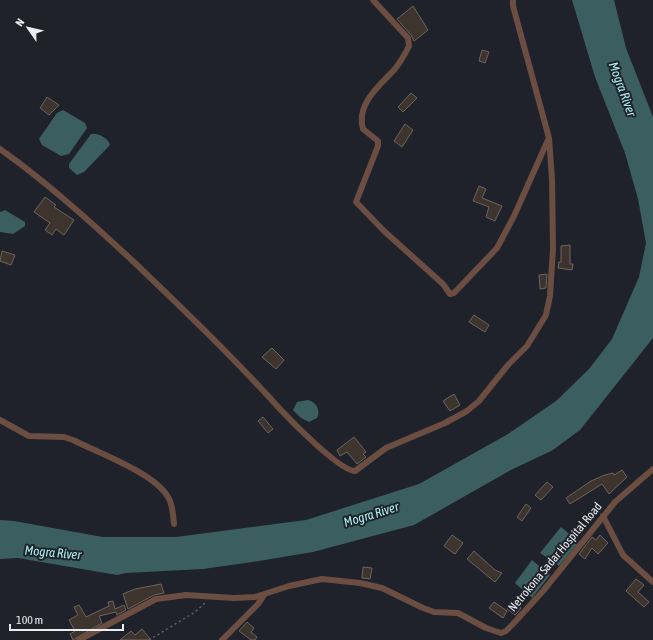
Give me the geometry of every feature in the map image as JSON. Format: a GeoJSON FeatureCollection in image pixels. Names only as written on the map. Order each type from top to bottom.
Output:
{"type":"FeatureCollection","features":[{"type":"Feature","properties":{"kind":"street"},"geometry":{"type":"LineString","coordinates":[[373,0],[408,38],[409,46],[394,69],[371,94],[361,117],[363,130],[378,141],[378,146],[356,202],[384,231],[443,284],[450,294],[454,293],[497,248],[514,216],[549,138]]}},
{"type":"Feature","properties":{"kind":"street"},"geometry":{"type":"LineString","coordinates":[[0,148],[104,234],[242,368],[291,421],[341,464],[350,471],[355,471],[386,448],[445,423],[467,411],[486,394],[508,365],[527,346],[546,315],[550,296],[553,249],[552,179],[549,138],[513,6],[513,0]]}},
{"type":"Feature","properties":{"kind":"street"},"geometry":{"type":"LineString","coordinates":[[0,420],[29,436],[64,437],[73,440],[146,478],[162,488],[172,505],[174,524]]}},
{"type":"Feature","properties":{"kind":"street","name":"Netrokona Sadar Hospital Road"},"geometry":{"type":"LineString","coordinates":[[79,640],[156,599],[186,595],[234,598],[264,595],[289,586],[322,579],[360,583],[382,588],[434,612],[458,613],[486,628],[501,633],[510,628],[543,591],[603,516],[627,490],[653,469]]}},
{"type":"Feature","properties":{"kind":"street"},"geometry":{"type":"LineString","coordinates":[[603,516],[624,554],[653,582]]}},
{"type":"Feature","properties":{"kind":"street"},"geometry":{"type":"LineString","coordinates":[[222,640],[258,604],[264,595]]}},
{"type":"Feature","properties":{"kind":"path"},"geometry":{"type":"LineString","coordinates":[[150,640],[203,606],[210,596]]}},
{"type":"Feature","properties":{"kind":"water","name":"Mogra River"},"geometry":{"type":"Polygon","coordinates":[[[572,0],[614,0],[626,48],[653,117],[653,338],[580,430],[553,450],[511,470],[414,525],[313,552],[203,569],[126,573],[117,575],[18,558],[0,559],[0,520],[14,521],[103,537],[176,537],[306,520],[419,484],[508,434],[556,401],[589,369],[612,339],[639,277],[646,243],[638,199],[625,153],[595,77],[572,0]]]}},
{"type":"Feature","properties":{"kind":"water"},"geometry":{"type":"Polygon","coordinates":[[[63,110],[85,123],[87,128],[69,154],[61,156],[42,145],[39,139],[57,113],[63,110]]]}},
{"type":"Feature","properties":{"kind":"water"},"geometry":{"type":"Polygon","coordinates":[[[91,134],[102,136],[109,142],[110,145],[84,172],[77,175],[69,168],[69,164],[91,134]]]}},
{"type":"Feature","properties":{"kind":"water"},"geometry":{"type":"Polygon","coordinates":[[[5,210],[25,222],[25,226],[13,234],[0,232],[0,212],[5,210]]]}},
{"type":"Feature","properties":{"kind":"water"},"geometry":{"type":"Polygon","coordinates":[[[308,400],[315,404],[318,409],[317,418],[309,422],[301,418],[293,410],[297,402],[308,400]]]}},
{"type":"Feature","properties":{"kind":"water"},"geometry":{"type":"Polygon","coordinates":[[[561,527],[579,542],[559,566],[540,553],[561,527]]]}},
{"type":"Feature","properties":{"kind":"water"},"geometry":{"type":"Polygon","coordinates":[[[532,560],[550,575],[532,598],[515,583],[532,560]]]}},
{"type":"Feature","properties":{"kind":"building"},"geometry":{"type":"Polygon","coordinates":[[[413,6],[428,30],[414,41],[411,35],[397,19],[413,6]]]}},
{"type":"Feature","properties":{"kind":"building"},"geometry":{"type":"Polygon","coordinates":[[[482,50],[489,52],[485,63],[479,61],[482,50]]]}},
{"type":"Feature","properties":{"kind":"building"},"geometry":{"type":"Polygon","coordinates":[[[411,93],[417,98],[403,112],[398,107],[411,93]]]}},
{"type":"Feature","properties":{"kind":"building"},"geometry":{"type":"Polygon","coordinates":[[[47,97],[59,105],[49,115],[40,108],[47,97]]]}},
{"type":"Feature","properties":{"kind":"building"},"geometry":{"type":"Polygon","coordinates":[[[405,124],[413,130],[402,147],[394,141],[405,124]]]}},
{"type":"Feature","properties":{"kind":"building"},"geometry":{"type":"Polygon","coordinates":[[[479,186],[486,189],[482,198],[502,206],[495,221],[486,217],[489,207],[473,201],[479,186]]]}},
{"type":"Feature","properties":{"kind":"building"},"geometry":{"type":"Polygon","coordinates":[[[45,197],[56,205],[54,207],[74,220],[64,235],[56,229],[52,235],[45,230],[50,223],[34,212],[45,197]]]}},
{"type":"Feature","properties":{"kind":"building"},"geometry":{"type":"Polygon","coordinates":[[[570,245],[570,264],[573,264],[572,270],[558,268],[559,262],[561,262],[561,246],[570,245]]]}},
{"type":"Feature","properties":{"kind":"building"},"geometry":{"type":"Polygon","coordinates":[[[2,251],[15,255],[11,265],[0,261],[2,251]]]}},
{"type":"Feature","properties":{"kind":"building"},"geometry":{"type":"Polygon","coordinates":[[[547,274],[546,288],[540,289],[539,275],[547,274]]]}},
{"type":"Feature","properties":{"kind":"building"},"geometry":{"type":"Polygon","coordinates":[[[474,315],[489,325],[485,332],[469,322],[474,315]]]}},
{"type":"Feature","properties":{"kind":"building"},"geometry":{"type":"Polygon","coordinates":[[[272,348],[284,360],[276,369],[262,357],[272,348]]]}},
{"type":"Feature","properties":{"kind":"building"},"geometry":{"type":"Polygon","coordinates":[[[454,394],[460,405],[450,411],[443,401],[454,394]]]}},
{"type":"Feature","properties":{"kind":"building"},"geometry":{"type":"Polygon","coordinates":[[[263,417],[273,429],[268,433],[258,421],[263,417]]]}},
{"type":"Feature","properties":{"kind":"building"},"geometry":{"type":"Polygon","coordinates":[[[354,437],[366,452],[363,454],[366,457],[357,464],[347,452],[340,456],[337,450],[354,437]]]}},
{"type":"Feature","properties":{"kind":"building"},"geometry":{"type":"Polygon","coordinates":[[[622,470],[627,477],[609,494],[602,484],[570,504],[566,498],[591,481],[605,475],[613,473],[614,475],[622,470]]]}},
{"type":"Feature","properties":{"kind":"building"},"geometry":{"type":"Polygon","coordinates":[[[547,482],[553,487],[541,500],[535,495],[547,482]]]}},
{"type":"Feature","properties":{"kind":"building"},"geometry":{"type":"Polygon","coordinates":[[[526,504],[531,508],[522,521],[517,517],[526,504]]]}},
{"type":"Feature","properties":{"kind":"building"},"geometry":{"type":"Polygon","coordinates":[[[452,535],[463,543],[455,554],[444,546],[452,535]]]}},
{"type":"Feature","properties":{"kind":"building"},"geometry":{"type":"Polygon","coordinates":[[[600,535],[608,543],[598,554],[592,548],[585,559],[579,554],[592,537],[596,540],[600,535]]]}},
{"type":"Feature","properties":{"kind":"building"},"geometry":{"type":"Polygon","coordinates":[[[474,551],[495,570],[502,573],[495,582],[467,559],[474,551]]]}},
{"type":"Feature","properties":{"kind":"building"},"geometry":{"type":"Polygon","coordinates":[[[363,567],[372,568],[370,579],[362,578],[363,567]]]}},
{"type":"Feature","properties":{"kind":"building"},"geometry":{"type":"Polygon","coordinates":[[[636,579],[644,585],[638,592],[649,602],[644,607],[626,591],[636,579]]]}},
{"type":"Feature","properties":{"kind":"building"},"geometry":{"type":"Polygon","coordinates":[[[161,584],[164,593],[154,595],[128,609],[123,594],[135,589],[161,584]]]}},
{"type":"Feature","properties":{"kind":"building"},"geometry":{"type":"Polygon","coordinates":[[[113,601],[115,609],[124,605],[126,610],[117,615],[116,612],[99,616],[102,623],[73,640],[70,634],[75,631],[69,620],[78,615],[74,607],[79,605],[86,617],[109,606],[108,602],[113,601]]]}},
{"type":"Feature","properties":{"kind":"building"},"geometry":{"type":"Polygon","coordinates":[[[494,602],[507,611],[503,618],[489,608],[494,602]]]}},
{"type":"Feature","properties":{"kind":"building"},"geometry":{"type":"Polygon","coordinates":[[[512,602],[521,608],[515,615],[507,609],[512,602]]]}},
{"type":"Feature","properties":{"kind":"building"},"geometry":{"type":"Polygon","coordinates":[[[247,622],[254,628],[251,632],[257,637],[255,640],[251,640],[239,631],[247,622]]]}},
{"type":"Feature","properties":{"kind":"building"},"geometry":{"type":"Polygon","coordinates":[[[142,629],[151,640],[120,640],[131,631],[135,635],[142,629]]]}}]}
